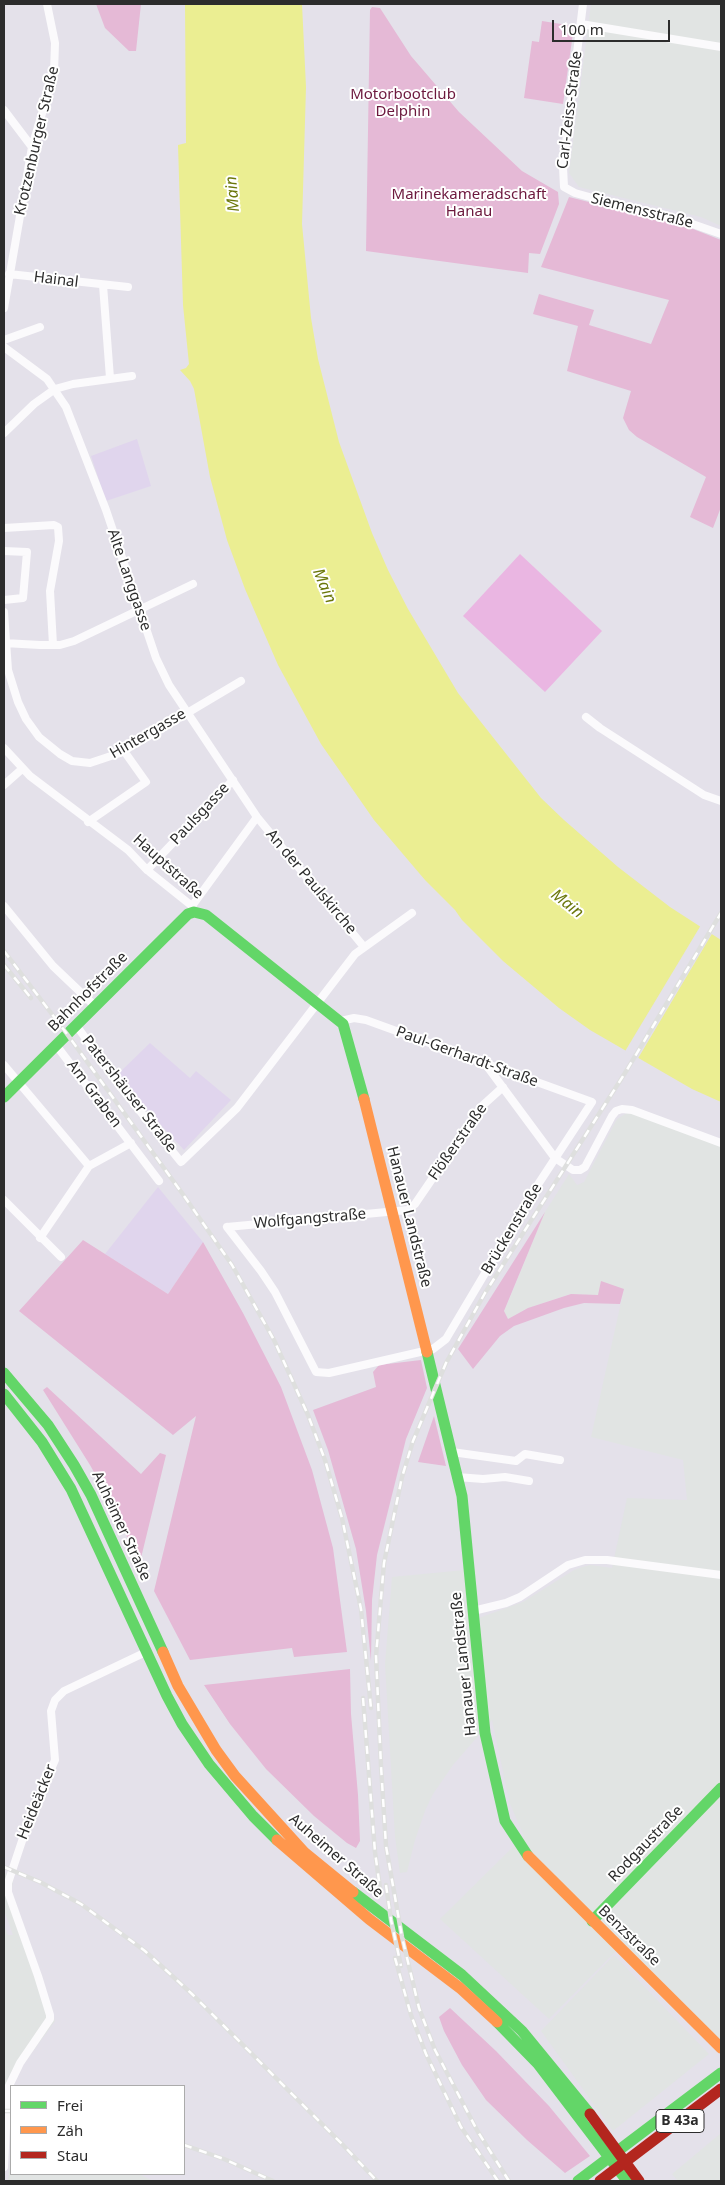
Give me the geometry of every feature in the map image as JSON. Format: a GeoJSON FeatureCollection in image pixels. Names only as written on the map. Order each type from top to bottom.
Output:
{"type":"FeatureCollection","features":[{"type":"Feature","properties":{"kind":"main road","name":"Hauptstraße"},"geometry":{"type":"LineString","coordinates":[[193,909],[206,915],[317,1002]]}},
{"type":"Feature","properties":{"kind":"main road","name":"Bahnhofstraße"},"geometry":{"type":"LineString","coordinates":[[4,1096],[193,909]]}},
{"type":"Feature","properties":{"kind":"main road"},"geometry":{"type":"LineString","coordinates":[[317,1002],[341,1021]]}},
{"type":"Feature","properties":{"kind":"main road","name":"Hanauer Landstraße"},"geometry":{"type":"LineString","coordinates":[[341,1021],[347,1032],[428,1350],[458,1477],[466,1526],[486,1733],[503,1814],[518,1844]]}},
{"type":"Feature","properties":{"kind":"main road","name":"Auheimer Straße"},"geometry":{"type":"LineString","coordinates":[[4,1373],[48,1424],[92,1495],[178,1686],[216,1750],[245,1789],[286,1834],[346,1886],[492,2001],[546,2057],[578,2096],[639,2181]]}},
{"type":"Feature","properties":{"kind":"main road","name":"Auheimer Straße"},"geometry":{"type":"LineString","coordinates":[[4,1394],[42,1442],[71,1489],[146,1652],[182,1724],[209,1764],[275,1838],[348,1901],[484,2009],[538,2064],[627,2181]]}},
{"type":"Feature","properties":{"kind":"main road","name":"Rodgaustraße"},"geometry":{"type":"LineString","coordinates":[[592,1921],[721,1788]]}},
{"type":"Feature","properties":{"kind":"main road","name":"Benzstraße"},"geometry":{"type":"LineString","coordinates":[[518,1844],[533,1863],[721,2048]]}},
{"type":"Feature","properties":{"kind":"main road","name":"B 43a"},"geometry":{"type":"LineString","coordinates":[[578,2181],[721,2073]]}},
{"type":"Feature","properties":{"kind":"main road","name":"B 43a"},"geometry":{"type":"LineString","coordinates":[[600,2181],[720,2090]]}},
{"type":"Feature","properties":{"kind":"street","name":"Krotzenburger Straße"},"geometry":{"type":"LineString","coordinates":[[4,308],[9,274],[7,261],[32,147],[55,64],[55,43],[47,4]]}},
{"type":"Feature","properties":{"kind":"street","name":"Carl-Zeiss-Straße"},"geometry":{"type":"LineString","coordinates":[[564,187],[562,174],[583,4]]}},
{"type":"Feature","properties":{"kind":"street"},"geometry":{"type":"LineString","coordinates":[[580,24],[721,47]]}},
{"type":"Feature","properties":{"kind":"street"},"geometry":{"type":"LineString","coordinates":[[4,110],[32,147]]}},
{"type":"Feature","properties":{"kind":"street","name":"Siemensstraße"},"geometry":{"type":"LineString","coordinates":[[564,187],[575,193],[693,223],[721,234]]}},
{"type":"Feature","properties":{"kind":"street","name":"Hainal"},"geometry":{"type":"LineString","coordinates":[[9,274],[128,287]]}},
{"type":"Feature","properties":{"kind":"street"},"geometry":{"type":"LineString","coordinates":[[103,285],[110,378]]}},
{"type":"Feature","properties":{"kind":"street"},"geometry":{"type":"LineString","coordinates":[[4,340],[40,327]]}},
{"type":"Feature","properties":{"kind":"street","name":"Alte Langgasse"},"geometry":{"type":"LineString","coordinates":[[4,347],[38,371],[55,388],[66,407],[106,510],[139,609],[163,672],[187,712],[258,818]]}},
{"type":"Feature","properties":{"kind":"street"},"geometry":{"type":"LineString","coordinates":[[4,433],[34,404],[55,388],[132,376]]}},
{"type":"Feature","properties":{"kind":"street"},"geometry":{"type":"LineString","coordinates":[[4,528],[54,525],[58,527],[59,541],[50,591],[53,645]]}},
{"type":"Feature","properties":{"kind":"street"},"geometry":{"type":"LineString","coordinates":[[4,551],[27,552],[22,598],[4,600]]}},
{"type":"Feature","properties":{"kind":"street"},"geometry":{"type":"LineString","coordinates":[[5,643],[53,645],[74,641],[193,584]]}},
{"type":"Feature","properties":{"kind":"street","name":"Hintergasse"},"geometry":{"type":"LineString","coordinates":[[4,612],[8,670],[16,696],[30,725],[45,743],[66,758],[80,763],[95,762],[124,751],[241,681]]}},
{"type":"Feature","properties":{"kind":"street"},"geometry":{"type":"LineString","coordinates":[[586,717],[704,795],[721,801]]}},
{"type":"Feature","properties":{"kind":"street","name":"Hauptstraße"},"geometry":{"type":"LineString","coordinates":[[4,748],[22,769],[88,822],[128,850],[147,870],[193,909]]}},
{"type":"Feature","properties":{"kind":"street"},"geometry":{"type":"LineString","coordinates":[[88,822],[146,782],[124,751]]}},
{"type":"Feature","properties":{"kind":"street"},"geometry":{"type":"LineString","coordinates":[[4,785],[22,769]]}},
{"type":"Feature","properties":{"kind":"street","name":"Paulsgasse"},"geometry":{"type":"LineString","coordinates":[[147,870],[233,780]]}},
{"type":"Feature","properties":{"kind":"street"},"geometry":{"type":"LineString","coordinates":[[193,909],[258,818]]}},
{"type":"Feature","properties":{"kind":"street","name":"An der Paulskirche"},"geometry":{"type":"LineString","coordinates":[[258,818],[364,947]]}},
{"type":"Feature","properties":{"kind":"street"},"geometry":{"type":"LineString","coordinates":[[4,906],[53,966],[96,1007]]}},
{"type":"Feature","properties":{"kind":"street"},"geometry":{"type":"LineString","coordinates":[[317,1002],[351,959],[364,947],[412,913]]}},
{"type":"Feature","properties":{"kind":"street","name":"Patershäuser Straße"},"geometry":{"type":"LineString","coordinates":[[76,1025],[129,1098],[181,1162],[237,1108],[317,1002]]}},
{"type":"Feature","properties":{"kind":"street","name":"Paul-Gerhardt-Straße"},"geometry":{"type":"LineString","coordinates":[[341,1021],[354,1018],[366,1020],[592,1102]]}},
{"type":"Feature","properties":{"kind":"street","name":"Am Graben"},"geometry":{"type":"LineString","coordinates":[[56,1045],[159,1181]]}},
{"type":"Feature","properties":{"kind":"street"},"geometry":{"type":"LineString","coordinates":[[484,1062],[555,1158],[573,1170],[584,1168],[612,1116],[616,1111],[622,1109],[632,1110],[721,1143]]}},
{"type":"Feature","properties":{"kind":"street"},"geometry":{"type":"LineString","coordinates":[[4,1065],[89,1166]]}},
{"type":"Feature","properties":{"kind":"street","name":"Flößerstraße"},"geometry":{"type":"LineString","coordinates":[[392,1212],[404,1211],[415,1204],[482,1106],[502,1088]]}},
{"type":"Feature","properties":{"kind":"street","name":"Brückenstraße"},"geometry":{"type":"LineString","coordinates":[[428,1350],[439,1346],[446,1339],[555,1158],[592,1102]]}},
{"type":"Feature","properties":{"kind":"street","name":"Am Graben"},"geometry":{"type":"LineString","coordinates":[[40,1238],[89,1166],[130,1143]]}},
{"type":"Feature","properties":{"kind":"street"},"geometry":{"type":"LineString","coordinates":[[4,1200],[61,1257]]}},
{"type":"Feature","properties":{"kind":"street","name":"Wolfgangstraße"},"geometry":{"type":"LineString","coordinates":[[392,1212],[227,1227],[258,1265],[275,1292],[316,1372],[329,1373],[408,1353],[428,1350]]}},
{"type":"Feature","properties":{"kind":"street"},"geometry":{"type":"LineString","coordinates":[[452,1452],[516,1461],[525,1454],[560,1460]]}},
{"type":"Feature","properties":{"kind":"street"},"geometry":{"type":"LineString","coordinates":[[458,1477],[483,1479],[505,1477],[529,1481]]}},
{"type":"Feature","properties":{"kind":"street"},"geometry":{"type":"LineString","coordinates":[[473,1611],[506,1603],[520,1597],[568,1565],[585,1560],[611,1560],[721,1574]]}},
{"type":"Feature","properties":{"kind":"street","name":"Heideäcker"},"geometry":{"type":"LineString","coordinates":[[4,2167],[8,2088],[20,2063],[50,2020],[50,2014],[38,1976],[8,1892],[8,1883],[28,1823],[55,1760],[51,1711],[55,1700],[64,1691],[146,1652]]}},
{"type":"Feature","properties":{"kind":"shaded area"},"geometry":{"type":"Polygon","coordinates":[[[591,4],[721,4],[721,226],[701,217],[579,187],[569,173],[591,4]]]}},
{"type":"Feature","properties":{"kind":"shaded area"},"geometry":{"type":"Polygon","coordinates":[[[137,439],[151,486],[106,501],[91,456],[137,439]]]}},
{"type":"Feature","properties":{"kind":"shaded area"},"geometry":{"type":"Polygon","coordinates":[[[520,554],[602,631],[545,692],[463,616],[520,554]]]}},
{"type":"Feature","properties":{"kind":"shaded area"},"geometry":{"type":"Polygon","coordinates":[[[150,1043],[190,1078],[196,1071],[231,1100],[184,1150],[135,1097],[118,1074],[150,1043]]]}},
{"type":"Feature","properties":{"kind":"shaded area"},"geometry":{"type":"Polygon","coordinates":[[[632,1110],[721,1143],[721,2041],[622,1945],[549,2019],[440,1919],[524,1836],[510,1804],[492,1720],[453,1765],[433,1794],[415,1840],[407,1872],[400,1873],[395,1837],[385,1664],[392,1577],[475,1569],[479,1618],[523,1602],[574,1570],[590,1565],[612,1568],[627,1498],[687,1500],[683,1460],[591,1437],[624,1289],[598,1295],[570,1294],[528,1308],[508,1319],[504,1312],[545,1212],[569,1174],[577,1185],[584,1182],[617,1119],[632,1110]]]}},
{"type":"Feature","properties":{"kind":"shaded area"},"geometry":{"type":"Polygon","coordinates":[[[158,1187],[203,1242],[168,1294],[105,1254],[158,1187]]]}},
{"type":"Feature","properties":{"kind":"shaded area"},"geometry":{"type":"Polygon","coordinates":[[[4,1873],[14,1875],[11,1895],[55,2021],[4,2091],[4,1926],[8,1935],[13,1935],[4,1910],[4,1873]]]}},
{"type":"Feature","properties":{"kind":"shaded area"},"geometry":{"type":"Polygon","coordinates":[[[614,1955],[709,2054],[613,2131],[541,2031],[614,1955]]]}},
{"type":"Feature","properties":{"kind":"shaded area"},"geometry":{"type":"Polygon","coordinates":[[[721,2133],[721,2181],[678,2181],[672,2174],[721,2133]]]}},
{"type":"Feature","properties":{"kind":"shaded area"},"geometry":{"type":"Polygon","coordinates":[[[10,2160],[10,2175],[141,2175],[153,2181],[8,2181],[10,2160]]]}},
{"type":"Feature","properties":{"kind":"green space"},"geometry":{"type":"Polygon","coordinates":[[[96,4],[141,4],[136,51],[129,51],[105,28],[96,4]]]}},
{"type":"Feature","properties":{"kind":"green space","name":"Marinekameradschaft Hanau"},"geometry":{"type":"Polygon","coordinates":[[[372,7],[380,8],[411,56],[459,112],[522,171],[558,192],[559,204],[540,254],[529,253],[528,273],[366,251],[370,10],[372,7]]]}},
{"type":"Feature","properties":{"kind":"green space"},"geometry":{"type":"Polygon","coordinates":[[[542,21],[574,26],[563,104],[524,98],[532,41],[539,42],[542,21]]]}},
{"type":"Feature","properties":{"kind":"green space"},"geometry":{"type":"Polygon","coordinates":[[[569,197],[688,227],[721,240],[721,507],[713,528],[690,517],[706,477],[637,437],[629,430],[623,418],[631,391],[567,371],[578,326],[533,314],[539,294],[594,310],[589,325],[651,344],[669,300],[541,267],[569,197]]]}},
{"type":"Feature","properties":{"kind":"green space"},"geometry":{"type":"Polygon","coordinates":[[[545,1212],[504,1311],[508,1319],[528,1308],[571,1294],[598,1295],[601,1281],[624,1289],[620,1304],[584,1303],[514,1326],[500,1336],[473,1369],[458,1349],[545,1212]]]}},
{"type":"Feature","properties":{"kind":"green space"},"geometry":{"type":"Polygon","coordinates":[[[83,1240],[168,1294],[203,1242],[243,1313],[281,1387],[312,1470],[333,1548],[347,1652],[294,1657],[292,1648],[190,1660],[154,1591],[196,1416],[173,1435],[19,1311],[83,1240]]]}},
{"type":"Feature","properties":{"kind":"green space"},"geometry":{"type":"Polygon","coordinates":[[[421,1360],[427,1388],[406,1439],[377,1555],[372,1600],[371,1661],[366,1611],[356,1549],[328,1450],[313,1410],[376,1387],[373,1372],[379,1365],[421,1360]]]}},
{"type":"Feature","properties":{"kind":"green space"},"geometry":{"type":"Polygon","coordinates":[[[47,1387],[141,1474],[160,1453],[166,1455],[141,1558],[136,1557],[113,1506],[43,1390],[47,1387]]]}},
{"type":"Feature","properties":{"kind":"green space"},"geometry":{"type":"Polygon","coordinates":[[[434,1416],[446,1466],[418,1462],[434,1416]]]}},
{"type":"Feature","properties":{"kind":"green space"},"geometry":{"type":"Polygon","coordinates":[[[350,1669],[351,1714],[360,1841],[356,1848],[314,1816],[266,1769],[230,1724],[204,1685],[350,1669]]]}},
{"type":"Feature","properties":{"kind":"green space"},"geometry":{"type":"Polygon","coordinates":[[[450,2008],[496,2051],[549,2106],[590,2156],[565,2173],[527,2140],[486,2100],[462,2065],[444,2031],[439,2017],[450,2008]]]}},
{"type":"Feature","properties":{"kind":"water","name":"Main"},"geometry":{"type":"Polygon","coordinates":[[[185,4],[302,4],[306,87],[302,224],[311,318],[318,359],[339,442],[372,533],[408,609],[458,693],[541,798],[618,867],[670,907],[721,940],[721,1102],[692,1089],[590,1030],[559,1008],[503,961],[425,880],[374,820],[321,744],[278,665],[245,589],[227,540],[210,477],[194,389],[190,381],[180,370],[186,368],[189,364],[183,305],[178,145],[186,143],[185,4]]]}},
{"type":"Feature","properties":{"kind":"pier"},"geometry":{"type":"Polygon","coordinates":[[[701,925],[713,932],[637,1060],[624,1053],[701,925]]]}},
{"type":"Feature","properties":{"kind":"railway"},"geometry":{"type":"LineString","coordinates":[[509,2181],[478,2132],[435,2050],[419,2008],[402,1937],[386,1846],[381,1766],[376,1656],[384,1563],[402,1477],[413,1441],[446,1363],[485,1293],[625,1073],[721,913]]}},
{"type":"Feature","properties":{"kind":"railway"},"geometry":{"type":"LineString","coordinates":[[4,951],[67,1034],[232,1265],[274,1340],[308,1415],[325,1460],[342,1518],[361,1609],[371,1708]]}},
{"type":"Feature","properties":{"kind":"railway"},"geometry":{"type":"LineString","coordinates":[[4,965],[31,998]]}},
{"type":"Feature","properties":{"kind":"railway"},"geometry":{"type":"LineString","coordinates":[[363,1698],[375,1852],[381,1895]]}},
{"type":"Feature","properties":{"kind":"railway"},"geometry":{"type":"LineString","coordinates":[[4,1867],[40,1882],[81,1904],[145,1951],[192,1994],[377,2181]]}},
{"type":"Feature","properties":{"kind":"railway"},"geometry":{"type":"LineString","coordinates":[[386,1885],[401,1966]]}},
{"type":"Feature","properties":{"kind":"railway"},"geometry":{"type":"LineString","coordinates":[[395,1958],[411,2015],[426,2054],[461,2127],[498,2181]]}},
{"type":"Feature","properties":{"kind":"railway"},"geometry":{"type":"LineString","coordinates":[[4,2111],[10,2111]]}},
{"type":"Feature","properties":{"kind":"railway"},"geometry":{"type":"LineString","coordinates":[[185,2145],[224,2159],[273,2181]]}},
{"type":"Feature","properties":{"kind":"traffic: fast"},"geometry":{"type":"LineString","coordinates":[[4,1097],[188,914],[194,912],[206,915],[343,1024],[364,1099]]}},
{"type":"Feature","properties":{"kind":"traffic: fast"},"geometry":{"type":"LineString","coordinates":[[427,1352],[462,1496],[485,1733],[505,1821],[528,1856]]}},
{"type":"Feature","properties":{"kind":"traffic: fast"},"geometry":{"type":"LineString","coordinates":[[4,1373],[48,1425],[74,1465],[91,1495],[163,1652]]}},
{"type":"Feature","properties":{"kind":"traffic: fast"},"geometry":{"type":"LineString","coordinates":[[4,1394],[42,1442],[71,1489],[167,1696],[182,1724],[209,1764],[253,1816],[277,1840]]}},
{"type":"Feature","properties":{"kind":"traffic: fast"},"geometry":{"type":"LineString","coordinates":[[592,1921],[721,1788]]}},
{"type":"Feature","properties":{"kind":"traffic: fast"},"geometry":{"type":"LineString","coordinates":[[353,1892],[462,1975],[522,2031],[590,2114]]}},
{"type":"Feature","properties":{"kind":"traffic: fast"},"geometry":{"type":"LineString","coordinates":[[497,2022],[538,2064],[627,2181]]}},
{"type":"Feature","properties":{"kind":"traffic: fast"},"geometry":{"type":"LineString","coordinates":[[578,2181],[721,2073]]}},
{"type":"Feature","properties":{"kind":"traffic: slow"},"geometry":{"type":"LineString","coordinates":[[364,1099],[427,1352]]}},
{"type":"Feature","properties":{"kind":"traffic: slow"},"geometry":{"type":"LineString","coordinates":[[163,1652],[178,1686],[216,1750],[235,1776],[304,1852],[353,1892]]}},
{"type":"Feature","properties":{"kind":"traffic: slow"},"geometry":{"type":"LineString","coordinates":[[277,1840],[369,1919],[460,1988],[497,2022]]}},
{"type":"Feature","properties":{"kind":"traffic: slow"},"geometry":{"type":"LineString","coordinates":[[528,1856],[721,2048]]}},
{"type":"Feature","properties":{"kind":"traffic: jam"},"geometry":{"type":"LineString","coordinates":[[600,2181],[721,2089]]}},
{"type":"Feature","properties":{"kind":"traffic: jam"},"geometry":{"type":"LineString","coordinates":[[590,2114],[639,2181]]}},
{"type":"Feature","properties":{"kind":"park label","name":"Motorbootclub Delphin"},"geometry":{"type":"Point","coordinates":[403,104]}}]}
